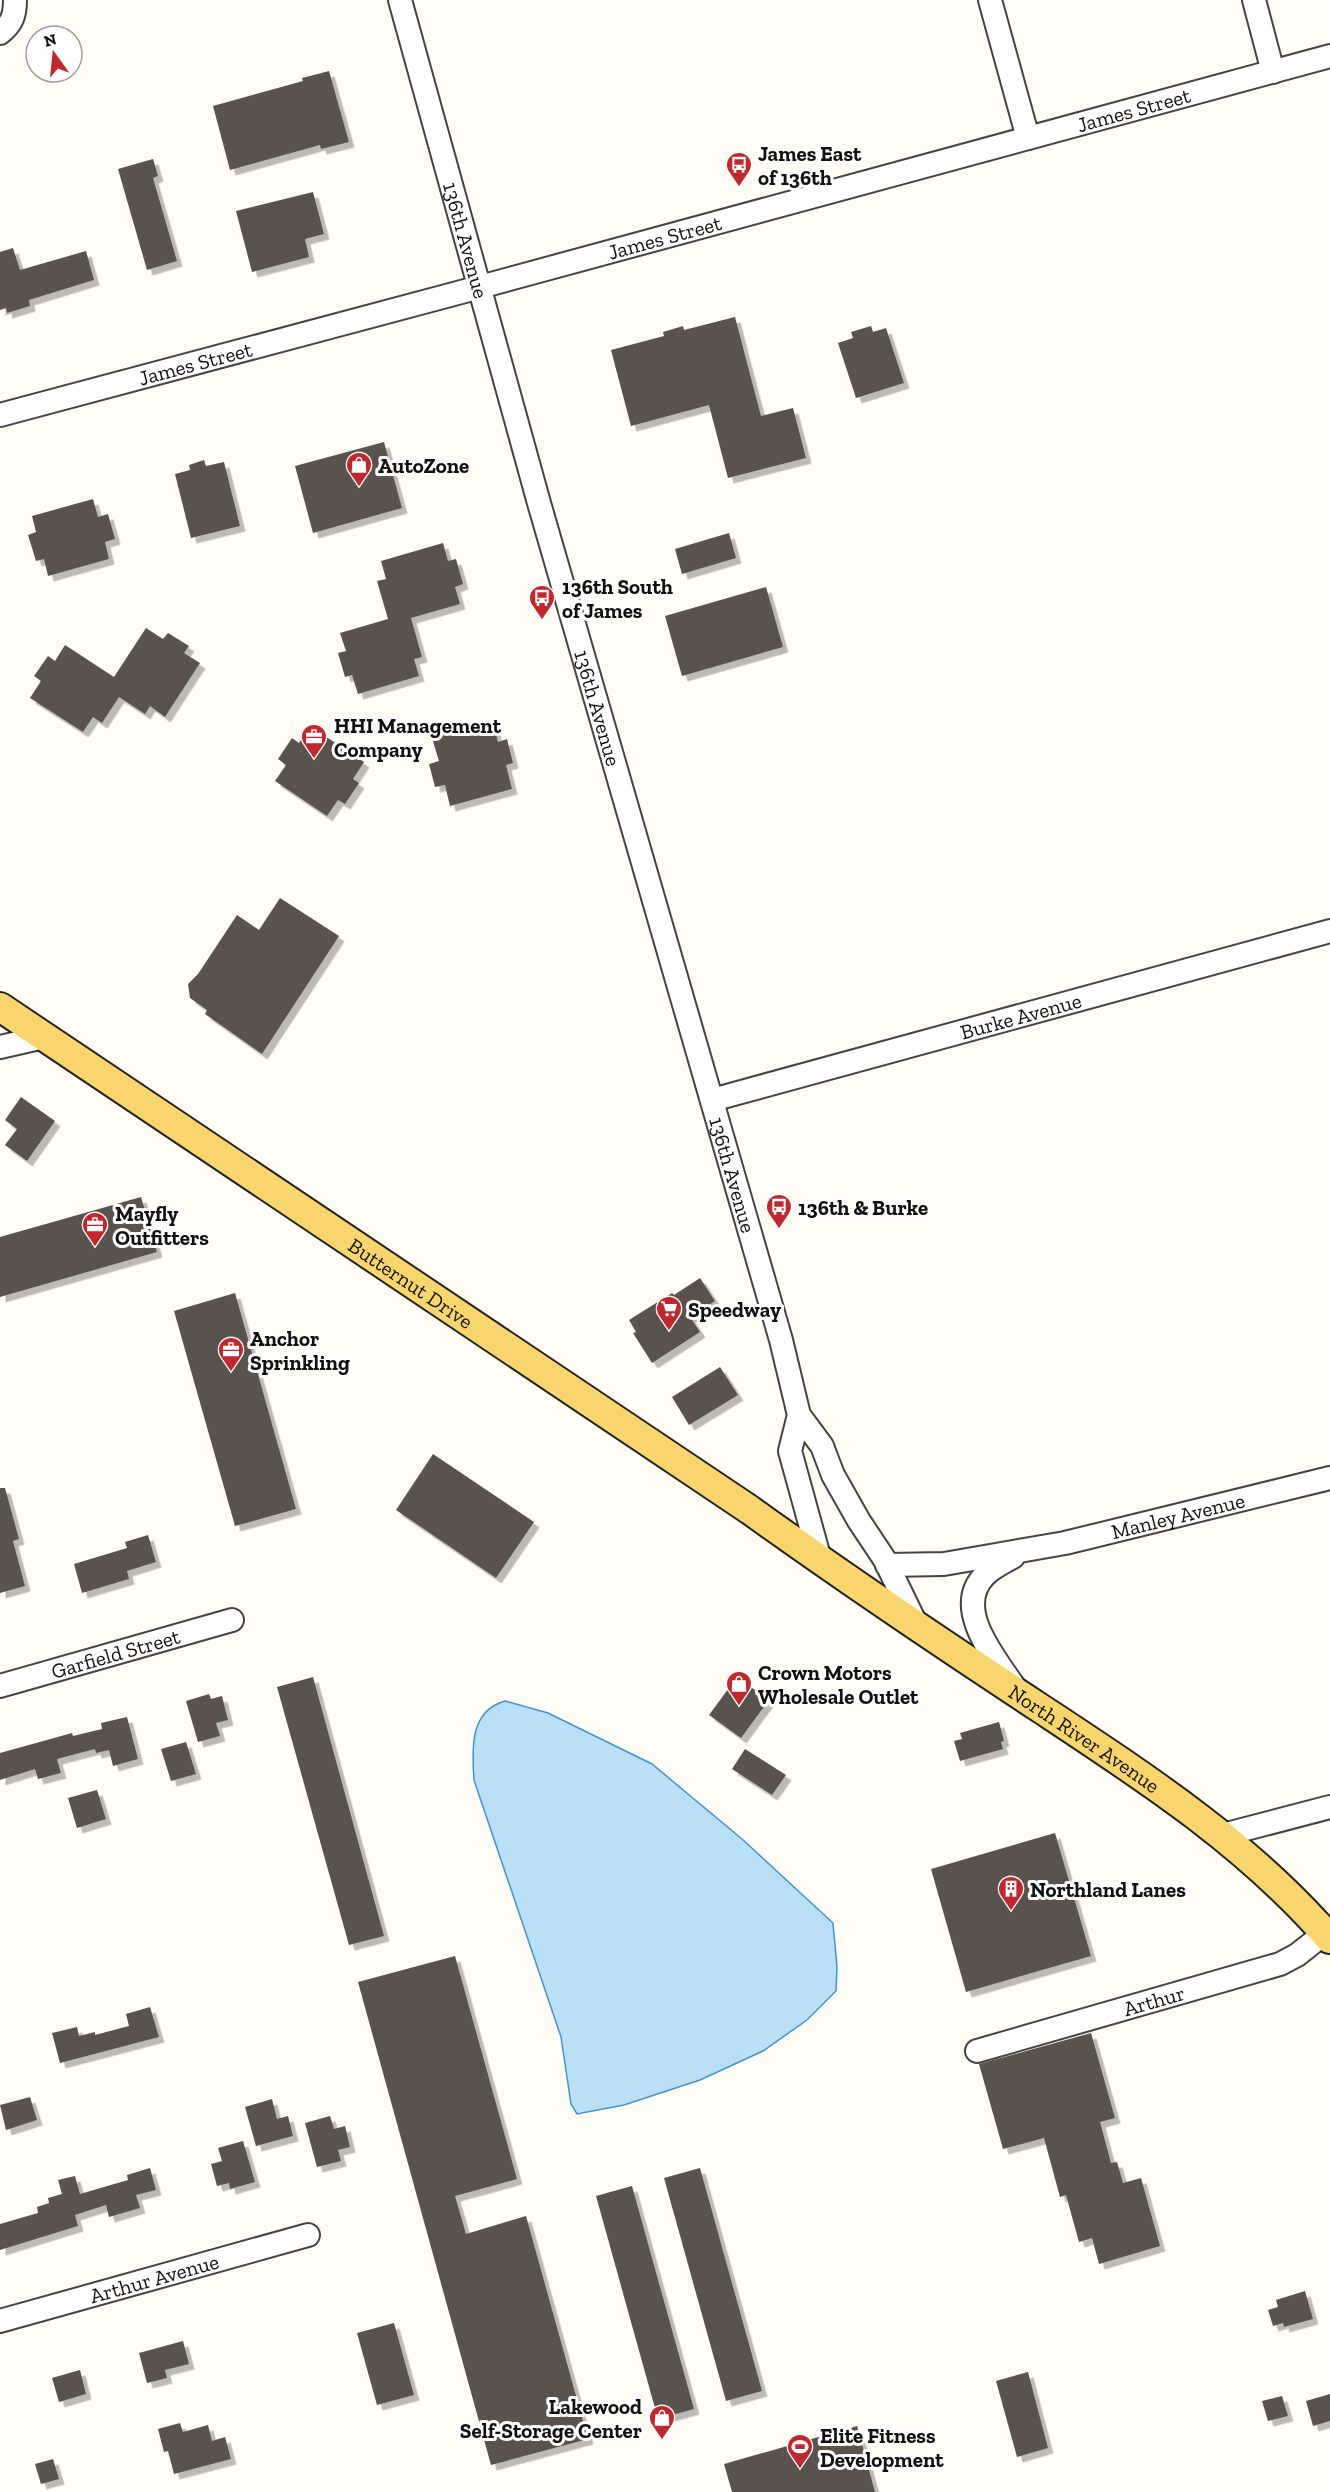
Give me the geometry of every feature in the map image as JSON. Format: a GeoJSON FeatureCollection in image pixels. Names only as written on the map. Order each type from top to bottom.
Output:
{"type":"FeatureCollection","features":[{"type":"Feature","properties":{"kind":"main road","name":"Butternut Drive"},"geometry":{"type":"LineString","coordinates":[[0,1007],[741,1503],[820,1560]]}},
{"type":"Feature","properties":{"kind":"main road","name":"North River Avenue"},"geometry":{"type":"LineString","coordinates":[[820,1560],[1017,1692],[1223,1835],[1278,1885],[1327,1936]]}},
{"type":"Feature","properties":{"kind":"street"},"geometry":{"type":"LineString","coordinates":[[0,33],[9,26],[15,12],[15,0]]}},
{"type":"Feature","properties":{"kind":"street","name":"136th Avenue"},"geometry":{"type":"LineString","coordinates":[[400,0],[539,502],[781,1340],[799,1415],[822,1446],[833,1475],[887,1565],[916,1624]]}},
{"type":"Feature","properties":{"kind":"street"},"geometry":{"type":"LineString","coordinates":[[990,0],[1028,138]]}},
{"type":"Feature","properties":{"kind":"street"},"geometry":{"type":"LineString","coordinates":[[1254,0],[1273,72]]}},
{"type":"Feature","properties":{"kind":"street","name":"James Street"},"geometry":{"type":"LineString","coordinates":[[0,415],[1330,56]]}},
{"type":"Feature","properties":{"kind":"street","name":"Burke Avenue"},"geometry":{"type":"LineString","coordinates":[[712,1100],[1330,931]]}},
{"type":"Feature","properties":{"kind":"street"},"geometry":{"type":"LineString","coordinates":[[0,1047],[44,1037]]}},
{"type":"Feature","properties":{"kind":"street","name":"136th Avenue"},"geometry":{"type":"LineString","coordinates":[[799,1415],[790,1451],[820,1560]]}},
{"type":"Feature","properties":{"kind":"street","name":"Manley Avenue"},"geometry":{"type":"LineString","coordinates":[[887,1565],[927,1566],[1025,1551],[1153,1523],[1330,1478]]}},
{"type":"Feature","properties":{"kind":"street","name":"Manley Avenue"},"geometry":{"type":"LineString","coordinates":[[1017,1692],[979,1630],[973,1617],[971,1602],[985,1575],[1025,1551]]}},
{"type":"Feature","properties":{"kind":"street","name":"Garfield Street"},"geometry":{"type":"LineString","coordinates":[[0,1686],[232,1620]]}},
{"type":"Feature","properties":{"kind":"street"},"geometry":{"type":"LineString","coordinates":[[1223,1835],[1330,1807]]}},
{"type":"Feature","properties":{"kind":"street","name":"Arthur"},"geometry":{"type":"LineString","coordinates":[[977,2050],[1280,1964],[1327,1936]]}},
{"type":"Feature","properties":{"kind":"street","name":"Arthur Avenue"},"geometry":{"type":"LineString","coordinates":[[0,2321],[308,2235]]}},
{"type":"Feature","properties":{"kind":"water"},"geometry":{"type":"Polygon","coordinates":[[[505,1701],[548,1713],[652,1764],[742,1839],[833,1923],[837,1967],[836,1991],[807,2020],[763,2051],[700,2080],[624,2105],[577,2114],[571,2104],[561,2037],[474,1780],[473,1744],[479,1722],[493,1706],[505,1701]]]}},
{"type":"Feature","properties":{"kind":"building"},"geometry":{"type":"Polygon","coordinates":[[[329,71],[349,142],[321,149],[320,145],[230,170],[213,106],[303,81],[302,78],[329,71]]]}},
{"type":"Feature","properties":{"kind":"building"},"geometry":{"type":"Polygon","coordinates":[[[153,159],[158,176],[153,178],[177,261],[147,270],[118,169],[153,159]]]}},
{"type":"Feature","properties":{"kind":"building"},"geometry":{"type":"Polygon","coordinates":[[[313,192],[324,234],[305,239],[309,257],[252,272],[236,211],[313,192]]]}},
{"type":"Feature","properties":{"kind":"building"},"geometry":{"type":"Polygon","coordinates":[[[13,248],[20,270],[86,251],[94,280],[29,300],[30,306],[7,313],[6,308],[0,310],[0,252],[13,248]]]}},
{"type":"Feature","properties":{"kind":"building"},"geometry":{"type":"Polygon","coordinates":[[[735,317],[761,416],[793,408],[806,458],[728,478],[709,405],[631,426],[611,350],[664,336],[663,332],[683,326],[684,330],[735,317]]]}},
{"type":"Feature","properties":{"kind":"building"},"geometry":{"type":"Polygon","coordinates":[[[871,326],[873,332],[886,328],[904,383],[856,398],[838,343],[853,338],[851,332],[871,326]]]}},
{"type":"Feature","properties":{"kind":"building"},"geometry":{"type":"Polygon","coordinates":[[[384,442],[402,508],[313,533],[295,466],[384,442]]]}},
{"type":"Feature","properties":{"kind":"building"},"geometry":{"type":"Polygon","coordinates":[[[204,460],[206,466],[224,462],[240,526],[191,538],[175,474],[190,470],[189,465],[204,460]]]}},
{"type":"Feature","properties":{"kind":"building"},"geometry":{"type":"Polygon","coordinates":[[[93,499],[98,517],[108,514],[115,539],[105,542],[109,559],[48,576],[44,559],[36,561],[28,535],[36,532],[32,516],[93,499]]]}},
{"type":"Feature","properties":{"kind":"building"},"geometry":{"type":"Polygon","coordinates":[[[729,533],[736,558],[682,574],[675,549],[729,533]]]}},
{"type":"Feature","properties":{"kind":"building"},"geometry":{"type":"Polygon","coordinates":[[[443,543],[448,561],[456,559],[463,584],[455,587],[460,604],[411,618],[422,657],[414,659],[419,676],[358,694],[352,675],[345,677],[338,653],[346,651],[340,633],[388,619],[377,581],[386,579],[381,561],[443,543]]]}},
{"type":"Feature","properties":{"kind":"building"},"geometry":{"type":"Polygon","coordinates":[[[766,587],[783,647],[682,676],[665,616],[766,587]]]}},
{"type":"Feature","properties":{"kind":"building"},"geometry":{"type":"Polygon","coordinates":[[[146,628],[163,639],[168,633],[189,646],[184,653],[200,663],[165,717],[150,706],[145,714],[119,697],[102,723],[93,717],[83,732],[30,698],[41,681],[34,676],[48,656],[55,661],[65,645],[114,677],[146,628]]]}},
{"type":"Feature","properties":{"kind":"building"},"geometry":{"type":"Polygon","coordinates":[[[493,722],[498,742],[507,739],[513,763],[506,765],[512,789],[450,806],[445,785],[435,787],[429,764],[439,761],[432,738],[493,722]]]}},
{"type":"Feature","properties":{"kind":"building"},"geometry":{"type":"Polygon","coordinates":[[[310,726],[364,762],[353,779],[359,783],[345,804],[338,800],[327,816],[275,781],[286,765],[278,759],[292,738],[299,743],[310,726]]]}},
{"type":"Feature","properties":{"kind":"building"},"geometry":{"type":"Polygon","coordinates":[[[280,898],[339,936],[262,1054],[205,1014],[207,1010],[190,998],[188,984],[198,974],[237,915],[259,930],[280,898]]]}},
{"type":"Feature","properties":{"kind":"building"},"geometry":{"type":"Polygon","coordinates":[[[21,1097],[55,1121],[27,1161],[5,1145],[17,1129],[5,1120],[21,1097]]]}},
{"type":"Feature","properties":{"kind":"building"},"geometry":{"type":"Polygon","coordinates":[[[141,1197],[157,1252],[0,1297],[0,1237],[141,1197]]]}},
{"type":"Feature","properties":{"kind":"building"},"geometry":{"type":"Polygon","coordinates":[[[700,1278],[715,1301],[690,1317],[700,1332],[652,1363],[633,1333],[636,1332],[629,1320],[700,1278]]]}},
{"type":"Feature","properties":{"kind":"building"},"geometry":{"type":"Polygon","coordinates":[[[235,1293],[296,1509],[235,1526],[174,1311],[235,1293]]]}},
{"type":"Feature","properties":{"kind":"building"},"geometry":{"type":"Polygon","coordinates":[[[720,1367],[738,1395],[689,1425],[672,1397],[720,1367]]]}},
{"type":"Feature","properties":{"kind":"building"},"geometry":{"type":"Polygon","coordinates":[[[433,1454],[534,1522],[496,1578],[396,1510],[433,1454]]]}},
{"type":"Feature","properties":{"kind":"building"},"geometry":{"type":"Polygon","coordinates":[[[0,1488],[5,1488],[19,1539],[13,1541],[25,1586],[0,1593],[0,1488]]]}},
{"type":"Feature","properties":{"kind":"building"},"geometry":{"type":"Polygon","coordinates":[[[148,1535],[156,1562],[127,1571],[129,1579],[82,1593],[74,1564],[127,1548],[125,1542],[148,1535]]]}},
{"type":"Feature","properties":{"kind":"building"},"geometry":{"type":"Polygon","coordinates":[[[313,1677],[384,1936],[349,1945],[277,1687],[313,1677]]]}},
{"type":"Feature","properties":{"kind":"building","name":"Crown Motors Wholesale Outlet"},"geometry":{"type":"Polygon","coordinates":[[[737,1677],[769,1700],[741,1738],[709,1715],[737,1677]]]}},
{"type":"Feature","properties":{"kind":"building"},"geometry":{"type":"Polygon","coordinates":[[[209,1694],[211,1699],[222,1696],[228,1720],[216,1723],[220,1736],[198,1742],[186,1701],[209,1694]]]}},
{"type":"Feature","properties":{"kind":"building"},"geometry":{"type":"Polygon","coordinates":[[[127,1717],[138,1759],[113,1766],[109,1750],[96,1753],[95,1749],[57,1759],[61,1773],[38,1779],[35,1769],[0,1780],[0,1753],[72,1733],[73,1736],[102,1729],[101,1723],[127,1717]]]}},
{"type":"Feature","properties":{"kind":"building"},"geometry":{"type":"Polygon","coordinates":[[[999,1722],[1004,1741],[1001,1742],[1003,1749],[960,1761],[954,1741],[962,1739],[960,1733],[999,1722]]]}},
{"type":"Feature","properties":{"kind":"building"},"geometry":{"type":"Polygon","coordinates":[[[186,1742],[196,1774],[171,1781],[161,1749],[186,1742]]]}},
{"type":"Feature","properties":{"kind":"building"},"geometry":{"type":"Polygon","coordinates":[[[745,1749],[786,1775],[772,1795],[732,1769],[745,1749]]]}},
{"type":"Feature","properties":{"kind":"building"},"geometry":{"type":"Polygon","coordinates":[[[97,1790],[106,1819],[77,1828],[68,1798],[97,1790]]]}},
{"type":"Feature","properties":{"kind":"building","name":"Northland Lanes"},"geometry":{"type":"Polygon","coordinates":[[[1055,1833],[1091,1956],[966,1992],[931,1869],[1055,1833]]]}},
{"type":"Feature","properties":{"kind":"building"},"geometry":{"type":"Polygon","coordinates":[[[455,1956],[517,2179],[455,2196],[466,2234],[526,2216],[588,2439],[491,2465],[358,1982],[455,1956]]]}},
{"type":"Feature","properties":{"kind":"building"},"geometry":{"type":"Polygon","coordinates":[[[150,2007],[159,2037],[60,2063],[52,2033],[77,2027],[79,2036],[95,2032],[95,2035],[129,2026],[126,2014],[150,2007]]]}},
{"type":"Feature","properties":{"kind":"building"},"geometry":{"type":"Polygon","coordinates":[[[1091,2033],[1115,2118],[1100,2122],[1111,2163],[1117,2162],[1123,2183],[1141,2178],[1160,2246],[1099,2264],[1092,2238],[1079,2242],[1066,2195],[1060,2197],[1044,2138],[1003,2149],[979,2064],[1091,2033]]]}},
{"type":"Feature","properties":{"kind":"building"},"geometry":{"type":"Polygon","coordinates":[[[30,2097],[37,2120],[6,2130],[0,2105],[30,2097]]]}},
{"type":"Feature","properties":{"kind":"building"},"geometry":{"type":"Polygon","coordinates":[[[272,2099],[277,2119],[288,2116],[293,2136],[256,2146],[245,2107],[272,2099]]]}},
{"type":"Feature","properties":{"kind":"building"},"geometry":{"type":"Polygon","coordinates":[[[330,2116],[334,2129],[345,2126],[350,2147],[338,2150],[341,2161],[317,2167],[305,2123],[330,2116]]]}},
{"type":"Feature","properties":{"kind":"building"},"geometry":{"type":"Polygon","coordinates":[[[243,2141],[255,2182],[230,2189],[229,2183],[217,2186],[211,2164],[222,2161],[218,2148],[243,2141]]]}},
{"type":"Feature","properties":{"kind":"building"},"geometry":{"type":"Polygon","coordinates":[[[150,2168],[156,2190],[136,2195],[140,2208],[109,2217],[106,2205],[75,2215],[78,2226],[0,2250],[0,2224],[38,2213],[37,2207],[49,2203],[48,2198],[62,2194],[58,2180],[75,2176],[80,2194],[128,2180],[127,2175],[150,2168]]]}},
{"type":"Feature","properties":{"kind":"building"},"geometry":{"type":"Polygon","coordinates":[[[700,2168],[762,2391],[726,2401],[664,2178],[700,2168]]]}},
{"type":"Feature","properties":{"kind":"building"},"geometry":{"type":"Polygon","coordinates":[[[632,2186],[694,2409],[658,2419],[596,2196],[632,2186]]]}},
{"type":"Feature","properties":{"kind":"building"},"geometry":{"type":"Polygon","coordinates":[[[1305,2291],[1313,2319],[1284,2327],[1283,2323],[1273,2326],[1268,2310],[1278,2307],[1276,2300],[1305,2291]]]}},
{"type":"Feature","properties":{"kind":"building"},"geometry":{"type":"Polygon","coordinates":[[[394,2323],[414,2395],[377,2405],[357,2333],[394,2323]]]}},
{"type":"Feature","properties":{"kind":"building"},"geometry":{"type":"Polygon","coordinates":[[[183,2341],[189,2364],[165,2370],[167,2378],[147,2383],[139,2353],[183,2341]]]}},
{"type":"Feature","properties":{"kind":"building"},"geometry":{"type":"Polygon","coordinates":[[[80,2370],[86,2394],[59,2402],[52,2378],[80,2370]]]}},
{"type":"Feature","properties":{"kind":"building"},"geometry":{"type":"Polygon","coordinates":[[[1028,2372],[1048,2448],[1017,2457],[996,2381],[1028,2372]]]}},
{"type":"Feature","properties":{"kind":"building"},"geometry":{"type":"Polygon","coordinates":[[[1330,2394],[1330,2421],[1313,2426],[1306,2401],[1330,2394]]]}},
{"type":"Feature","properties":{"kind":"building"},"geometry":{"type":"Polygon","coordinates":[[[1282,2396],[1288,2416],[1268,2421],[1262,2401],[1282,2396]]]}},
{"type":"Feature","properties":{"kind":"building"},"geometry":{"type":"Polygon","coordinates":[[[180,2423],[183,2432],[208,2425],[212,2441],[225,2437],[231,2459],[174,2474],[168,2451],[164,2452],[158,2429],[180,2423]]]}},
{"type":"Feature","properties":{"kind":"building"},"geometry":{"type":"Polygon","coordinates":[[[857,2426],[875,2492],[732,2492],[724,2464],[857,2426]]]}},
{"type":"Feature","properties":{"kind":"building"},"geometry":{"type":"Polygon","coordinates":[[[53,2459],[59,2479],[41,2484],[35,2464],[53,2459]]]}},
{"type":"Feature","properties":{"kind":"place","name":"James East of 136th"},"geometry":{"type":"Point","coordinates":[739,188]}},
{"type":"Feature","properties":{"kind":"place","name":"AutoZone"},"geometry":{"type":"Point","coordinates":[359,488]}},
{"type":"Feature","properties":{"kind":"place","name":"136th South of James"},"geometry":{"type":"Point","coordinates":[542,621]}},
{"type":"Feature","properties":{"kind":"place","name":"HHI Management Company"},"geometry":{"type":"Point","coordinates":[314,760]}},
{"type":"Feature","properties":{"kind":"place","name":"136th & Burke"},"geometry":{"type":"Point","coordinates":[779,1230]}},
{"type":"Feature","properties":{"kind":"place","name":"Mayfly Outfitters"},"geometry":{"type":"Point","coordinates":[95,1248]}},
{"type":"Feature","properties":{"kind":"place","name":"Speedway"},"geometry":{"type":"Point","coordinates":[669,1332]}},
{"type":"Feature","properties":{"kind":"place","name":"Anchor Sprinkling"},"geometry":{"type":"Point","coordinates":[231,1373]}},
{"type":"Feature","properties":{"kind":"place","name":"Crown Motors Wholesale Outlet"},"geometry":{"type":"Point","coordinates":[739,1707]}},
{"type":"Feature","properties":{"kind":"place","name":"Northland Lanes"},"geometry":{"type":"Point","coordinates":[1011,1912]}},
{"type":"Feature","properties":{"kind":"place","name":"Lakewood Self-Storage Center"},"geometry":{"type":"Point","coordinates":[662,2441]}},
{"type":"Feature","properties":{"kind":"place","name":"Elite Fitness Development"},"geometry":{"type":"Point","coordinates":[800,2470]}}]}
